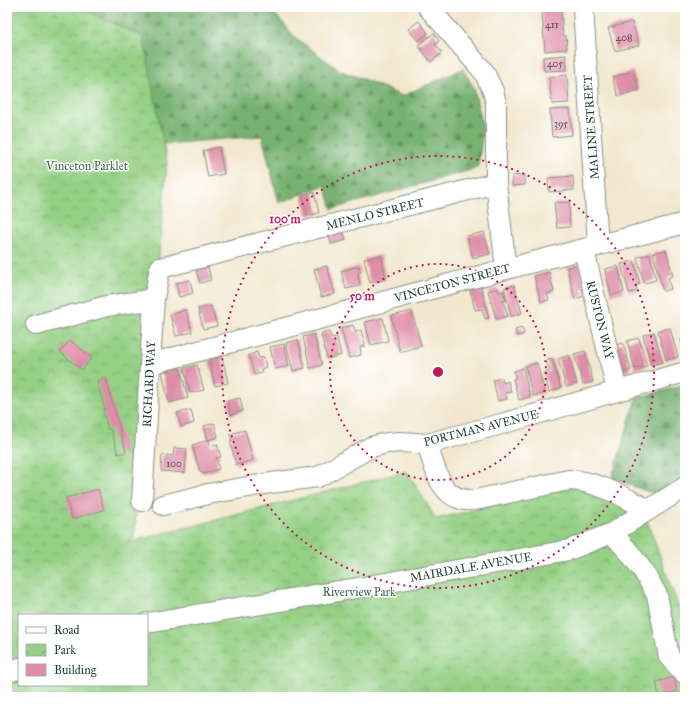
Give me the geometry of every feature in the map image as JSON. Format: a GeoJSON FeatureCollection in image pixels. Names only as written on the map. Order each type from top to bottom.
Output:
{"type":"FeatureCollection","features":[{"type":"Feature","properties":{"kind":"street"},"geometry":{"type":"LineString","coordinates":[[428,7],[478,64],[489,80],[496,103],[496,183],[506,269]]}},
{"type":"Feature","properties":{"kind":"street","name":"MALINE STREET"},"geometry":{"type":"LineString","coordinates":[[585,8],[591,248]]}},
{"type":"Feature","properties":{"kind":"street","name":"MENLO STREET"},"geometry":{"type":"LineString","coordinates":[[160,268],[496,183]]}},
{"type":"Feature","properties":{"kind":"street","name":"VINCETON STREET"},"geometry":{"type":"LineString","coordinates":[[150,364],[685,223]]}},
{"type":"Feature","properties":{"kind":"street","name":"RUSTON WAY"},"geometry":{"type":"LineString","coordinates":[[591,248],[617,391]]}},
{"type":"Feature","properties":{"kind":"street","name":"RICHARD WAY"},"geometry":{"type":"LineString","coordinates":[[142,502],[154,298],[160,268]]}},
{"type":"Feature","properties":{"kind":"street"},"geometry":{"type":"LineString","coordinates":[[36,325],[107,306],[154,298]]}},
{"type":"Feature","properties":{"kind":"street","name":"PORTMAN AVENUE"},"geometry":{"type":"LineString","coordinates":[[163,505],[215,493],[271,483],[318,477],[371,447],[386,443],[402,442],[427,444],[685,372]]}},
{"type":"Feature","properties":{"kind":"street"},"geometry":{"type":"LineString","coordinates":[[427,444],[440,482],[444,489],[457,499],[466,501],[475,500],[569,480],[578,480],[604,488],[649,510]]}},
{"type":"Feature","properties":{"kind":"street","name":"MAIRDALE AVENUE"},"geometry":{"type":"LineString","coordinates":[[148,623],[357,588],[569,550],[612,533],[685,487]]}},
{"type":"Feature","properties":{"kind":"street"},"geometry":{"type":"LineString","coordinates":[[612,533],[644,572],[657,595],[669,657],[685,674]]}},
{"type":"Feature","properties":{"kind":"street"},"geometry":{"type":"LineString","coordinates":[[7,673],[18,668]]}},
{"type":"Feature","properties":{"kind":"green space"},"geometry":{"type":"Polygon","coordinates":[[[7,7],[252,7],[273,11],[295,37],[339,70],[402,96],[463,69],[474,88],[483,129],[478,168],[332,209],[325,185],[279,203],[262,136],[164,144],[106,172],[7,7]]]}},
{"type":"Feature","properties":{"kind":"green space"},"geometry":{"type":"Polygon","coordinates":[[[7,7],[77,7],[143,37],[167,163],[134,538],[126,543],[407,471],[436,519],[574,486],[641,504],[685,625],[685,697],[7,697],[7,7]]]}},
{"type":"Feature","properties":{"kind":"green space"},"geometry":{"type":"Polygon","coordinates":[[[685,385],[685,475],[654,494],[612,478],[636,398],[685,385]]]}},
{"type":"Feature","properties":{"kind":"building"},"geometry":{"type":"Polygon","coordinates":[[[561,10],[563,36],[566,36],[567,49],[545,51],[542,12],[561,10]]]}},
{"type":"Feature","properties":{"kind":"building"},"geometry":{"type":"Polygon","coordinates":[[[419,21],[428,33],[418,41],[408,29],[419,21]]]}},
{"type":"Feature","properties":{"kind":"building"},"geometry":{"type":"Polygon","coordinates":[[[632,22],[639,45],[615,51],[608,28],[632,22]]]}},
{"type":"Feature","properties":{"kind":"building"},"geometry":{"type":"Polygon","coordinates":[[[434,33],[439,41],[435,44],[442,53],[431,62],[418,45],[434,33]]]}},
{"type":"Feature","properties":{"kind":"building"},"geometry":{"type":"Polygon","coordinates":[[[566,55],[567,70],[544,71],[543,57],[566,55]]]}},
{"type":"Feature","properties":{"kind":"building"},"geometry":{"type":"Polygon","coordinates":[[[633,71],[639,90],[618,96],[612,77],[633,71]]]}},
{"type":"Feature","properties":{"kind":"building"},"geometry":{"type":"Polygon","coordinates":[[[567,75],[569,103],[552,104],[549,77],[567,75]]]}},
{"type":"Feature","properties":{"kind":"building"},"geometry":{"type":"Polygon","coordinates":[[[570,109],[572,135],[552,137],[550,110],[570,109]]]}},
{"type":"Feature","properties":{"kind":"building"},"geometry":{"type":"Polygon","coordinates":[[[219,147],[224,174],[208,177],[203,151],[219,147]]]}},
{"type":"Feature","properties":{"kind":"building"},"geometry":{"type":"Polygon","coordinates":[[[525,175],[525,185],[512,186],[512,176],[525,175]]]}},
{"type":"Feature","properties":{"kind":"building"},"geometry":{"type":"Polygon","coordinates":[[[573,176],[574,190],[549,192],[548,178],[573,176]]]}},
{"type":"Feature","properties":{"kind":"building"},"geometry":{"type":"Polygon","coordinates":[[[314,192],[319,213],[308,216],[302,195],[314,192]]]}},
{"type":"Feature","properties":{"kind":"building"},"geometry":{"type":"Polygon","coordinates":[[[569,202],[570,227],[557,228],[554,203],[569,202]]]}},
{"type":"Feature","properties":{"kind":"building"},"geometry":{"type":"Polygon","coordinates":[[[343,231],[346,240],[331,244],[329,235],[343,231]]]}},
{"type":"Feature","properties":{"kind":"building"},"geometry":{"type":"Polygon","coordinates":[[[484,232],[490,254],[473,258],[467,236],[484,232]]]}},
{"type":"Feature","properties":{"kind":"building"},"geometry":{"type":"Polygon","coordinates":[[[666,250],[673,276],[668,278],[671,289],[663,291],[653,253],[666,250]]]}},
{"type":"Feature","properties":{"kind":"building"},"geometry":{"type":"Polygon","coordinates":[[[650,254],[656,280],[644,283],[637,257],[650,254]]]}},
{"type":"Feature","properties":{"kind":"building"},"geometry":{"type":"Polygon","coordinates":[[[381,255],[386,279],[370,283],[364,259],[381,255]]]}},
{"type":"Feature","properties":{"kind":"building"},"geometry":{"type":"Polygon","coordinates":[[[634,261],[640,284],[636,285],[637,291],[629,293],[621,264],[634,261]]]}},
{"type":"Feature","properties":{"kind":"building"},"geometry":{"type":"Polygon","coordinates":[[[580,264],[585,287],[582,288],[584,296],[575,299],[567,267],[580,264]]]}},
{"type":"Feature","properties":{"kind":"building"},"geometry":{"type":"Polygon","coordinates":[[[327,266],[335,294],[321,297],[314,269],[327,266]]]}},
{"type":"Feature","properties":{"kind":"building"},"geometry":{"type":"Polygon","coordinates":[[[359,266],[361,272],[358,273],[360,286],[346,289],[341,271],[359,266]]]}},
{"type":"Feature","properties":{"kind":"building"},"geometry":{"type":"Polygon","coordinates":[[[618,266],[624,292],[611,295],[605,269],[618,266]]]}},
{"type":"Feature","properties":{"kind":"building"},"geometry":{"type":"Polygon","coordinates":[[[208,267],[211,280],[200,283],[196,270],[208,267]]]}},
{"type":"Feature","properties":{"kind":"building"},"geometry":{"type":"Polygon","coordinates":[[[549,272],[554,292],[547,294],[549,300],[541,302],[534,276],[549,272]]]}},
{"type":"Feature","properties":{"kind":"building"},"geometry":{"type":"Polygon","coordinates":[[[190,280],[193,293],[179,297],[176,283],[190,280]]]}},
{"type":"Feature","properties":{"kind":"building"},"geometry":{"type":"Polygon","coordinates":[[[514,285],[522,313],[511,316],[504,288],[514,285]]]}},
{"type":"Feature","properties":{"kind":"building"},"geometry":{"type":"Polygon","coordinates":[[[481,286],[489,318],[485,319],[482,309],[475,310],[470,289],[481,286]]]}},
{"type":"Feature","properties":{"kind":"building"},"geometry":{"type":"Polygon","coordinates":[[[498,288],[499,292],[503,291],[506,300],[503,301],[508,316],[496,319],[488,291],[498,288]]]}},
{"type":"Feature","properties":{"kind":"building"},"geometry":{"type":"Polygon","coordinates":[[[211,306],[217,326],[203,329],[198,309],[211,306]]]}},
{"type":"Feature","properties":{"kind":"building"},"geometry":{"type":"Polygon","coordinates":[[[186,310],[192,332],[176,336],[170,315],[186,310]]]}},
{"type":"Feature","properties":{"kind":"building"},"geometry":{"type":"Polygon","coordinates":[[[412,311],[421,346],[400,352],[391,316],[412,311]]]}},
{"type":"Feature","properties":{"kind":"building"},"geometry":{"type":"Polygon","coordinates":[[[383,318],[388,341],[371,345],[365,322],[383,318]]]}},
{"type":"Feature","properties":{"kind":"building"},"geometry":{"type":"Polygon","coordinates":[[[353,325],[355,332],[361,330],[365,346],[360,347],[361,355],[349,358],[341,328],[353,325]]]}},
{"type":"Feature","properties":{"kind":"building"},"geometry":{"type":"Polygon","coordinates":[[[522,328],[524,334],[517,336],[515,330],[522,328]]]}},
{"type":"Feature","properties":{"kind":"building"},"geometry":{"type":"Polygon","coordinates":[[[670,328],[678,357],[666,360],[658,331],[670,328]]]}},
{"type":"Feature","properties":{"kind":"building"},"geometry":{"type":"Polygon","coordinates":[[[329,332],[331,338],[337,337],[341,355],[327,359],[321,334],[329,332]]]}},
{"type":"Feature","properties":{"kind":"building"},"geometry":{"type":"Polygon","coordinates":[[[654,332],[663,362],[651,365],[643,335],[654,332]]]}},
{"type":"Feature","properties":{"kind":"building"},"geometry":{"type":"Polygon","coordinates":[[[314,334],[322,365],[310,368],[303,337],[314,334]]]}},
{"type":"Feature","properties":{"kind":"building"},"geometry":{"type":"Polygon","coordinates":[[[639,338],[647,366],[635,369],[627,341],[639,338]]]}},
{"type":"Feature","properties":{"kind":"building"},"geometry":{"type":"Polygon","coordinates":[[[685,338],[685,354],[684,354],[681,339],[685,338]]]}},
{"type":"Feature","properties":{"kind":"building"},"geometry":{"type":"Polygon","coordinates":[[[70,340],[92,358],[82,370],[60,352],[70,340]]]}},
{"type":"Feature","properties":{"kind":"building"},"geometry":{"type":"Polygon","coordinates":[[[298,340],[305,368],[293,371],[286,343],[298,340]]]}},
{"type":"Feature","properties":{"kind":"building"},"geometry":{"type":"Polygon","coordinates":[[[623,343],[631,370],[619,374],[611,346],[623,343]]]}},
{"type":"Feature","properties":{"kind":"building"},"geometry":{"type":"Polygon","coordinates":[[[284,344],[289,366],[275,369],[270,347],[284,344]]]}},
{"type":"Feature","properties":{"kind":"building"},"geometry":{"type":"Polygon","coordinates":[[[585,351],[593,382],[583,384],[574,354],[585,351]]]}},
{"type":"Feature","properties":{"kind":"building"},"geometry":{"type":"Polygon","coordinates":[[[257,352],[259,358],[264,357],[266,367],[261,369],[262,373],[254,375],[249,355],[257,352]]]}},
{"type":"Feature","properties":{"kind":"building"},"geometry":{"type":"Polygon","coordinates":[[[569,355],[577,384],[566,387],[558,359],[569,355]]]}},
{"type":"Feature","properties":{"kind":"building"},"geometry":{"type":"Polygon","coordinates":[[[222,357],[228,383],[215,386],[209,360],[222,357]]]}},
{"type":"Feature","properties":{"kind":"building"},"geometry":{"type":"Polygon","coordinates":[[[552,359],[561,388],[549,392],[544,373],[550,371],[546,361],[552,359]]]}},
{"type":"Feature","properties":{"kind":"building"},"geometry":{"type":"Polygon","coordinates":[[[537,363],[545,393],[533,396],[525,366],[537,363]]]}},
{"type":"Feature","properties":{"kind":"building"},"geometry":{"type":"Polygon","coordinates":[[[197,365],[204,390],[190,393],[184,368],[197,365]]]}},
{"type":"Feature","properties":{"kind":"building"},"geometry":{"type":"Polygon","coordinates":[[[180,368],[188,398],[169,403],[162,372],[180,368]]]}},
{"type":"Feature","properties":{"kind":"building"},"geometry":{"type":"Polygon","coordinates":[[[523,368],[530,397],[519,400],[513,379],[516,378],[514,371],[523,368]]]}},
{"type":"Feature","properties":{"kind":"building"},"geometry":{"type":"Polygon","coordinates":[[[106,378],[126,452],[118,454],[111,429],[108,430],[103,410],[105,410],[97,381],[106,378]]]}},
{"type":"Feature","properties":{"kind":"building"},"geometry":{"type":"Polygon","coordinates":[[[502,378],[503,383],[508,381],[511,392],[505,393],[507,399],[498,401],[493,380],[502,378]]]}},
{"type":"Feature","properties":{"kind":"building"},"geometry":{"type":"Polygon","coordinates":[[[240,398],[243,411],[231,415],[227,401],[240,398]]]}},
{"type":"Feature","properties":{"kind":"building"},"geometry":{"type":"Polygon","coordinates":[[[191,410],[194,423],[181,427],[177,413],[191,410]]]}},
{"type":"Feature","properties":{"kind":"building"},"geometry":{"type":"Polygon","coordinates":[[[214,423],[218,437],[208,440],[204,426],[214,423]]]}},
{"type":"Feature","properties":{"kind":"building"},"geometry":{"type":"Polygon","coordinates":[[[245,430],[253,460],[236,465],[230,441],[232,441],[230,434],[245,430]]]}},
{"type":"Feature","properties":{"kind":"building"},"geometry":{"type":"Polygon","coordinates":[[[209,440],[210,446],[217,444],[221,457],[216,458],[219,469],[203,474],[200,472],[192,445],[209,440]]]}},
{"type":"Feature","properties":{"kind":"building"},"geometry":{"type":"Polygon","coordinates":[[[174,448],[187,449],[185,473],[161,471],[162,455],[173,456],[174,448]]]}},
{"type":"Feature","properties":{"kind":"building"},"geometry":{"type":"Polygon","coordinates":[[[98,489],[104,510],[72,519],[66,498],[98,489]]]}},
{"type":"Feature","properties":{"kind":"building"},"geometry":{"type":"Polygon","coordinates":[[[674,677],[677,692],[659,696],[656,682],[674,677]]]}},
{"type":"Feature","properties":{"kind":"park label","name":"Vinceton Parklet"},"geometry":{"type":"Point","coordinates":[87,166]}},
{"type":"Feature","properties":{"kind":"park label","name":"Riverview Park"},"geometry":{"type":"Point","coordinates":[359,592]}}]}
